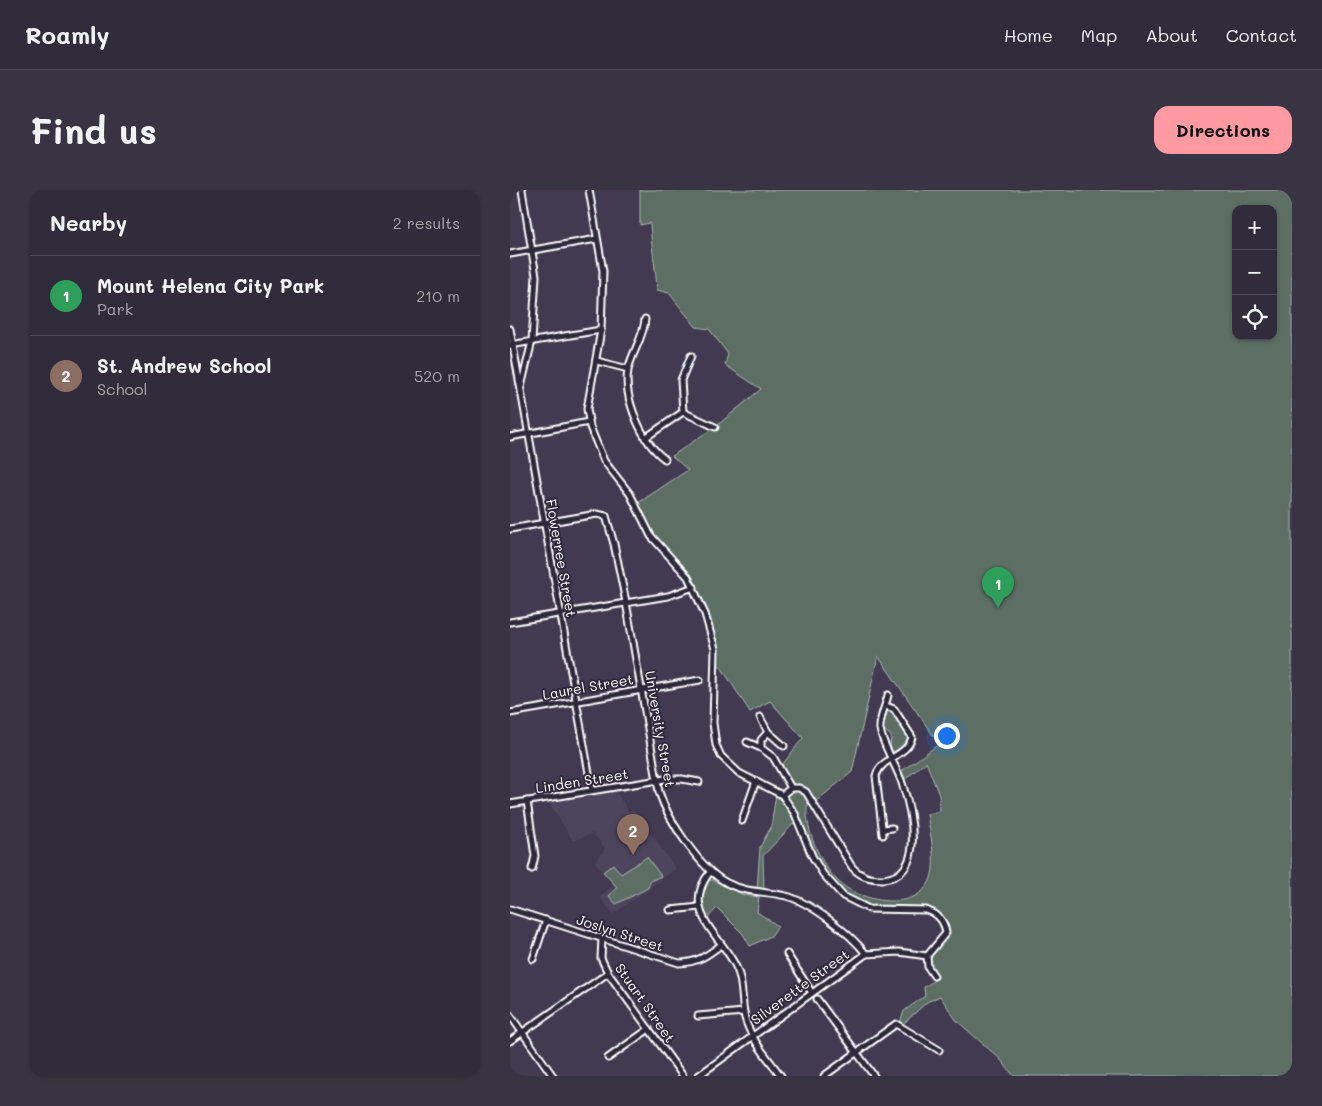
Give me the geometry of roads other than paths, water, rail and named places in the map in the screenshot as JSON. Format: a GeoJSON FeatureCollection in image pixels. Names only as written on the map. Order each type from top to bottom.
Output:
{"type":"FeatureCollection","features":[{"type":"Feature","properties":{"kind":"street"},"geometry":{"type":"LineString","coordinates":[[520,389],[532,341],[536,276],[522,190]]}},
{"type":"Feature","properties":{"kind":"street"},"geometry":{"type":"LineString","coordinates":[[589,190],[602,271],[601,330],[587,410],[589,422],[604,460],[630,494],[651,536],[680,565],[694,587],[714,643],[713,724],[716,745],[721,756],[732,768],[782,796],[795,814],[816,862],[843,896],[869,909],[926,910],[934,913],[942,920],[946,933],[927,956],[928,966],[934,976]]}},
{"type":"Feature","properties":{"kind":"street"},"geometry":{"type":"LineString","coordinates":[[510,254],[597,239]]}},
{"type":"Feature","properties":{"kind":"street"},"geometry":{"type":"LineString","coordinates":[[645,319],[644,330],[628,368],[630,400],[645,438],[665,459]]}},
{"type":"Feature","properties":{"kind":"street","name":"Flowerree Street"},"geometry":{"type":"LineString","coordinates":[[510,329],[511,345],[592,790]]}},
{"type":"Feature","properties":{"kind":"street"},"geometry":{"type":"LineString","coordinates":[[511,345],[601,330]]}},
{"type":"Feature","properties":{"kind":"street"},"geometry":{"type":"LineString","coordinates":[[683,412],[681,380],[691,356]]}},
{"type":"Feature","properties":{"kind":"street"},"geometry":{"type":"LineString","coordinates":[[597,361],[628,368]]}},
{"type":"Feature","properties":{"kind":"street"},"geometry":{"type":"LineString","coordinates":[[645,438],[683,412]]}},
{"type":"Feature","properties":{"kind":"street"},"geometry":{"type":"LineString","coordinates":[[683,412],[715,427]]}},
{"type":"Feature","properties":{"kind":"street"},"geometry":{"type":"LineString","coordinates":[[510,437],[589,422]]}},
{"type":"Feature","properties":{"kind":"street","name":"University Street"},"geometry":{"type":"LineString","coordinates":[[544,524],[597,514],[606,516],[626,602],[659,792],[666,810],[710,872],[736,887],[786,896],[804,903],[850,937],[866,954]]}},
{"type":"Feature","properties":{"kind":"street"},"geometry":{"type":"LineString","coordinates":[[510,529],[544,524]]}},
{"type":"Feature","properties":{"kind":"street"},"geometry":{"type":"LineString","coordinates":[[510,622],[668,596],[694,587]]}},
{"type":"Feature","properties":{"kind":"street","name":"Laurel Street"},"geometry":{"type":"LineString","coordinates":[[510,713],[700,680]]}},
{"type":"Feature","properties":{"kind":"street"},"geometry":{"type":"LineString","coordinates":[[782,796],[791,788],[799,788],[806,792],[855,871],[868,878],[887,878],[896,875],[904,868],[911,855],[912,843],[906,800],[880,729],[888,695]]}},
{"type":"Feature","properties":{"kind":"street"},"geometry":{"type":"LineString","coordinates":[[886,706],[894,710],[912,737],[910,744],[881,765],[876,776],[883,832],[892,828]]}},
{"type":"Feature","properties":{"kind":"street"},"geometry":{"type":"LineString","coordinates":[[760,717],[768,732],[784,746]]}},
{"type":"Feature","properties":{"kind":"street"},"geometry":{"type":"LineString","coordinates":[[761,748],[761,740],[768,732]]}},
{"type":"Feature","properties":{"kind":"street"},"geometry":{"type":"LineString","coordinates":[[747,742],[761,748],[773,757],[791,788]]}},
{"type":"Feature","properties":{"kind":"street","name":"Linden Street"},"geometry":{"type":"LineString","coordinates":[[510,804],[657,780],[682,779],[698,782]]}},
{"type":"Feature","properties":{"kind":"street"},"geometry":{"type":"LineString","coordinates":[[742,821],[756,781]]}},
{"type":"Feature","properties":{"kind":"street"},"geometry":{"type":"LineString","coordinates":[[527,801],[535,856],[532,869]]}},
{"type":"Feature","properties":{"kind":"street"},"geometry":{"type":"LineString","coordinates":[[710,872],[701,888],[700,907],[704,920],[738,973],[744,1012],[752,1036],[781,1076]]}},
{"type":"Feature","properties":{"kind":"street"},"geometry":{"type":"LineString","coordinates":[[670,910],[700,907]]}},
{"type":"Feature","properties":{"kind":"street","name":"Joslyn Street"},"geometry":{"type":"LineString","coordinates":[[510,909],[602,940],[679,963],[691,962],[702,958],[721,945]]}},
{"type":"Feature","properties":{"kind":"street"},"geometry":{"type":"LineString","coordinates":[[533,959],[546,920]]}},
{"type":"Feature","properties":{"kind":"street","name":"Stuart Street"},"geometry":{"type":"LineString","coordinates":[[602,940],[601,958],[608,972],[683,1076]]}},
{"type":"Feature","properties":{"kind":"street","name":"Silverette Street"},"geometry":{"type":"LineString","coordinates":[[698,1076],[866,954],[899,952],[927,956]]}},
{"type":"Feature","properties":{"kind":"street"},"geometry":{"type":"LineString","coordinates":[[787,954],[812,993]]}},
{"type":"Feature","properties":{"kind":"street"},"geometry":{"type":"LineString","coordinates":[[510,1041],[523,1034],[608,972]]}},
{"type":"Feature","properties":{"kind":"street"},"geometry":{"type":"LineString","coordinates":[[817,998],[874,1076]]}},
{"type":"Feature","properties":{"kind":"street"},"geometry":{"type":"LineString","coordinates":[[698,1016],[744,1012]]}},
{"type":"Feature","properties":{"kind":"street"},"geometry":{"type":"LineString","coordinates":[[510,1015],[552,1076]]}},
{"type":"Feature","properties":{"kind":"street"},"geometry":{"type":"LineString","coordinates":[[824,1076],[896,1024],[940,1050]]}},
{"type":"Feature","properties":{"kind":"street"},"geometry":{"type":"LineString","coordinates":[[608,1058],[649,1029]]}},
{"type":"Feature","properties":{"kind":"place","name":"Mount Helena City Park"},"geometry":{"type":"Point","coordinates":[998,608]}},
{"type":"Feature","properties":{"kind":"place","name":"St. Andrew School"},"geometry":{"type":"Point","coordinates":[633,855]}}]}
